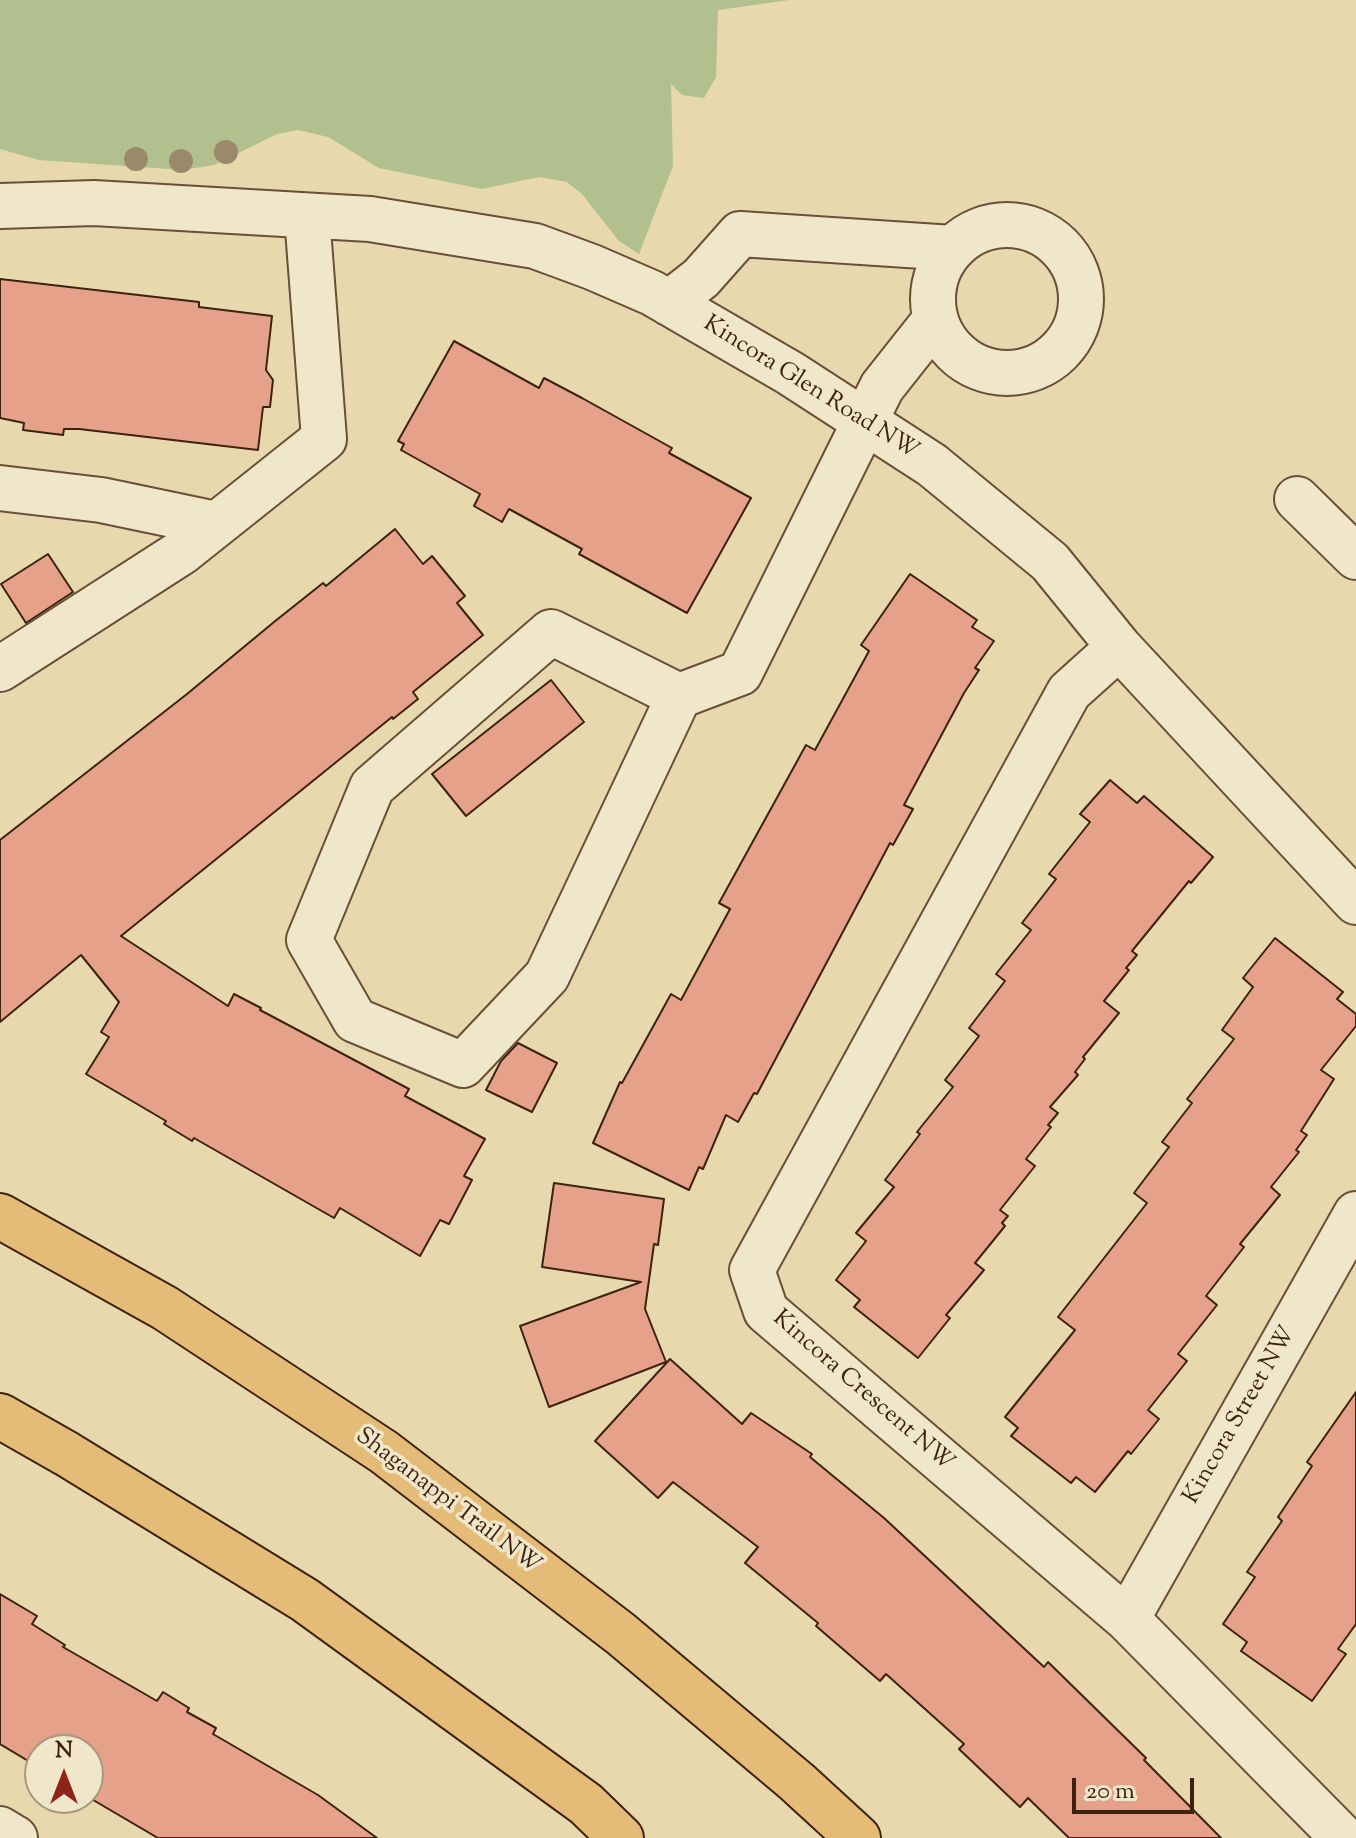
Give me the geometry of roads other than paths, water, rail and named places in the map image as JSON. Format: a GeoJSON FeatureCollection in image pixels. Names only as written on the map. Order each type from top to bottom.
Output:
{"type":"FeatureCollection","features":[{"type":"Feature","properties":{"kind":"main road","name":"Shaganappi Trail NW"},"geometry":{"type":"LineString","coordinates":[[0,1216],[165,1308],[384,1452],[621,1634],[797,1782],[858,1838]]}},
{"type":"Feature","properties":{"kind":"main road"},"geometry":{"type":"LineString","coordinates":[[0,1416],[305,1600],[586,1804],[621,1838]]}},
{"type":"Feature","properties":{"kind":"street","name":"Kincora Glen Road NW"},"geometry":{"type":"LineString","coordinates":[[0,176],[94,203]]}},
{"type":"Feature","properties":{"kind":"street","name":"Kincora Glen Road NW"},"geometry":{"type":"LineString","coordinates":[[0,206],[94,203],[370,219],[535,246],[592,267],[669,303],[790,373],[932,465],[1050,562],[1119,647],[1356,902]]}},
{"type":"Feature","properties":{"kind":"street"},"geometry":{"type":"LineString","coordinates":[[0,669],[182,552],[324,439],[307,216]]}},
{"type":"Feature","properties":{"kind":"street"},"geometry":{"type":"LineString","coordinates":[[1017,225],[1040,231],[1059,245],[1073,263],[1081,286],[1081,309],[1075,331],[1061,350],[1040,366],[1015,373],[990,371],[966,361],[947,343],[935,320],[933,295],[939,269],[953,248],[972,233],[993,226],[1017,225]]}},
{"type":"Feature","properties":{"kind":"street"},"geometry":{"type":"LineString","coordinates":[[669,303],[701,278],[740,234],[953,248]]}},
{"type":"Feature","properties":{"kind":"street"},"geometry":{"type":"LineString","coordinates":[[679,696],[551,632],[372,787],[309,940],[355,1020],[463,1065],[547,976],[679,696],[740,673],[882,387],[935,320]]}},
{"type":"Feature","properties":{"kind":"street"},"geometry":{"type":"LineString","coordinates":[[0,488],[101,500],[216,524]]}},
{"type":"Feature","properties":{"kind":"street"},"geometry":{"type":"LineString","coordinates":[[1297,499],[1356,557]]}},
{"type":"Feature","properties":{"kind":"street","name":"Kincora Crescent NW"},"geometry":{"type":"LineString","coordinates":[[1119,647],[1069,692],[752,1270],[766,1311],[1127,1619],[1343,1838]]}},
{"type":"Feature","properties":{"kind":"street","name":"Kincora Street NW"},"geometry":{"type":"LineString","coordinates":[[1127,1619],[1356,1214]]}},
{"type":"Feature","properties":{"kind":"street"},"geometry":{"type":"LineString","coordinates":[[0,1829],[15,1838]]}}]}
